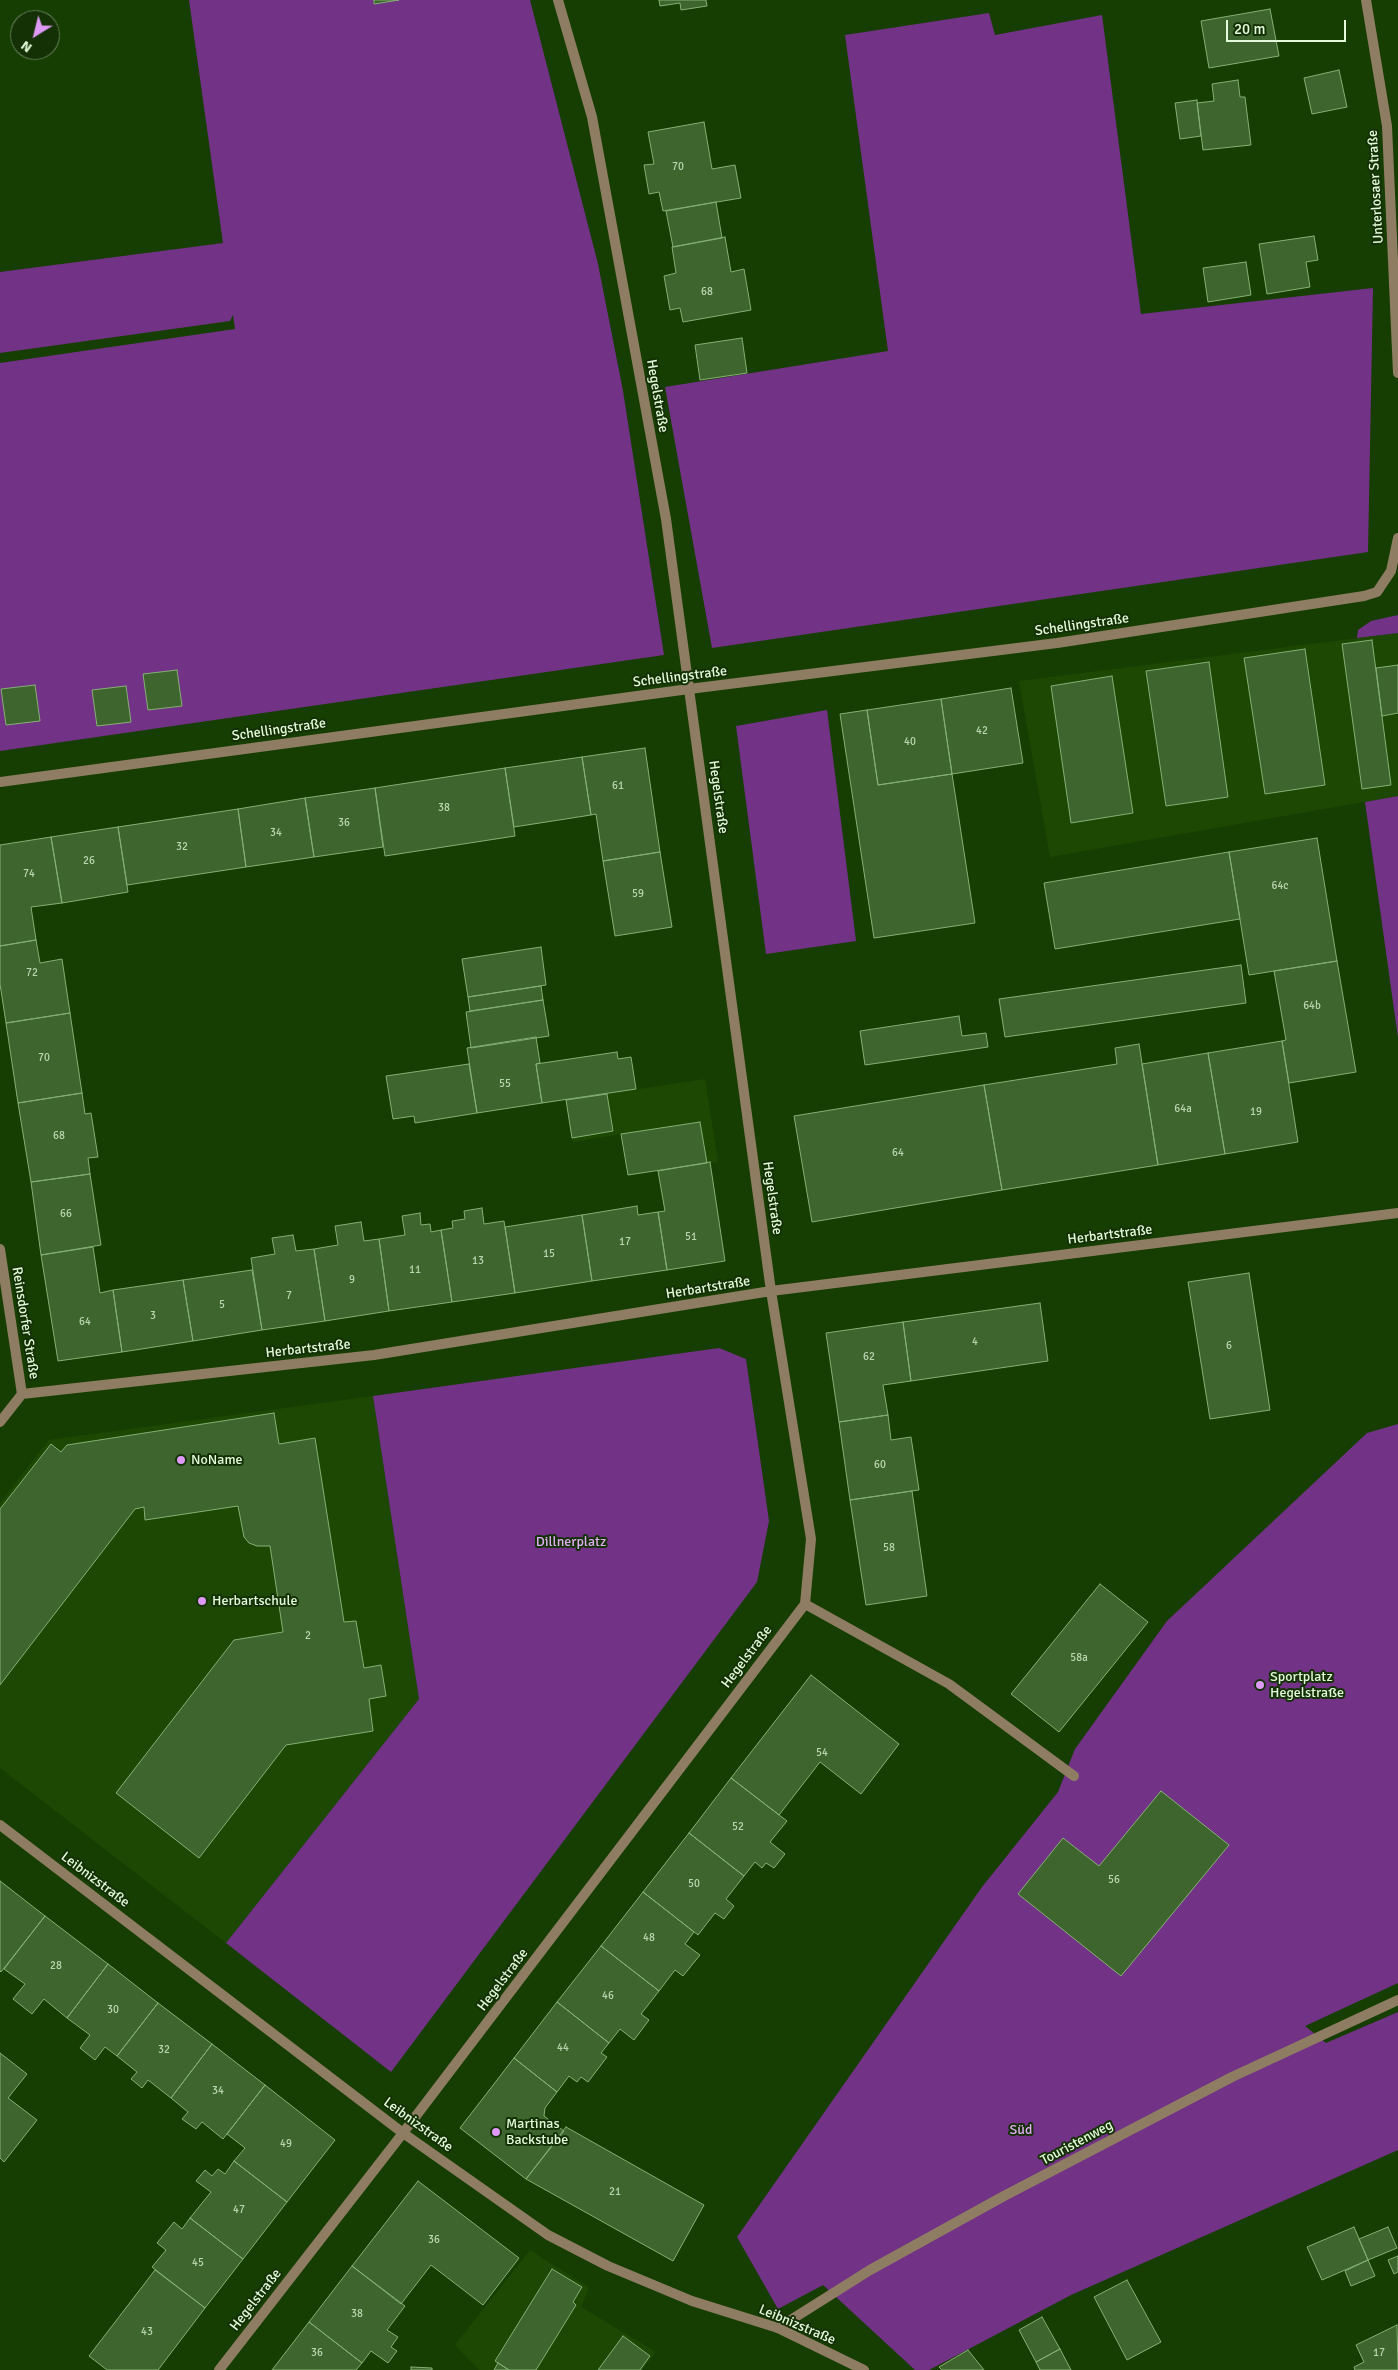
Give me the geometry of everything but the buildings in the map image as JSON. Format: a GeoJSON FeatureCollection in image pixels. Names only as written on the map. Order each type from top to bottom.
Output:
{"type":"FeatureCollection","features":[{"type":"Feature","properties":{"kind":"street","name":"Hegelstraße"},"geometry":{"type":"LineString","coordinates":[[219,2370],[403,2133],[805,1604],[811,1539],[771,1291],[666,519],[594,127],[558,0]]}},
{"type":"Feature","properties":{"kind":"street","name":"Unterlosaer Straße"},"geometry":{"type":"LineString","coordinates":[[1366,0],[1387,126],[1398,373]]}},
{"type":"Feature","properties":{"kind":"street","name":"Schellingstraße"},"geometry":{"type":"LineString","coordinates":[[0,782],[689,689],[1057,643],[1364,596],[1377,592],[1391,571],[1398,538]]}},
{"type":"Feature","properties":{"kind":"street","name":"Herbartstraße"},"geometry":{"type":"LineString","coordinates":[[22,1394],[374,1355],[771,1291],[1398,1213]]}},
{"type":"Feature","properties":{"kind":"street","name":"Reinsdorfer Straße"},"geometry":{"type":"LineString","coordinates":[[0,1249],[22,1394],[0,1422]]}},
{"type":"Feature","properties":{"kind":"street"},"geometry":{"type":"LineString","coordinates":[[805,1604],[950,1684],[1074,1776]]}},
{"type":"Feature","properties":{"kind":"street","name":"Leibnizstraße"},"geometry":{"type":"LineString","coordinates":[[0,1825],[403,2133],[548,2235],[608,2266],[692,2301],[778,2328],[864,2370]]}},
{"type":"Feature","properties":{"kind":"street","name":"Touristenweg"},"geometry":{"type":"LineString","coordinates":[[778,2328],[870,2270],[1004,2196],[1232,2077],[1398,2000]]}},
{"type":"Feature","properties":{"kind":"shaded area"},"geometry":{"type":"Polygon","coordinates":[[[1398,633],[1398,796],[1050,857],[1019,681],[1398,633]]]}},
{"type":"Feature","properties":{"kind":"shaded area"},"geometry":{"type":"Polygon","coordinates":[[[705,1079],[718,1162],[628,1175],[621,1134],[573,1142],[566,1100],[705,1079]]]}},
{"type":"Feature","properties":{"kind":"shaded area","name":"Herbartschule"},"geometry":{"type":"Polygon","coordinates":[[[373,1396],[419,1699],[226,1943],[0,1768],[0,1503],[49,1440],[373,1396]]]}},
{"type":"Feature","properties":{"kind":"shaded area"},"geometry":{"type":"Polygon","coordinates":[[[530,2250],[589,2288],[581,2307],[656,2352],[642,2370],[479,2370],[455,2345],[530,2250]]]}},
{"type":"Feature","properties":{"kind":"green space"},"geometry":{"type":"Polygon","coordinates":[[[189,0],[530,0],[598,264],[623,391],[664,655],[0,751],[0,363],[235,329],[233,315],[230,321],[0,353],[0,272],[223,243],[189,0]]]}},
{"type":"Feature","properties":{"kind":"green space"},"geometry":{"type":"Polygon","coordinates":[[[989,13],[995,35],[1102,15],[1141,314],[1373,288],[1368,552],[712,648],[665,387],[888,351],[845,35],[989,13]]]}},
{"type":"Feature","properties":{"kind":"green space"},"geometry":{"type":"Polygon","coordinates":[[[1398,615],[1398,633],[1357,638],[1358,630],[1371,621],[1398,615]]]}},
{"type":"Feature","properties":{"kind":"green space"},"geometry":{"type":"Polygon","coordinates":[[[827,710],[856,941],[766,954],[736,726],[827,710]]]}},
{"type":"Feature","properties":{"kind":"green space"},"geometry":{"type":"Polygon","coordinates":[[[1398,796],[1398,1038],[1365,802],[1398,796]]]}},
{"type":"Feature","properties":{"kind":"green space","name":"Dillnerplatz"},"geometry":{"type":"Polygon","coordinates":[[[719,1348],[746,1359],[769,1521],[757,1582],[391,2072],[226,1943],[419,1699],[373,1396],[719,1348]]]}},
{"type":"Feature","properties":{"kind":"green space","name":"Süd"},"geometry":{"type":"Polygon","coordinates":[[[1398,1424],[1398,1983],[1305,2026],[1326,2043],[1398,2012],[1398,2150],[1071,2295],[929,2370],[915,2370],[823,2285],[778,2309],[737,2237],[982,1887],[1058,1792],[1075,1749],[1167,1621],[1367,1433],[1398,1424]]]}},
{"type":"Feature","properties":{"kind":"place","name":"NoName"},"geometry":{"type":"Point","coordinates":[181,1460]}},
{"type":"Feature","properties":{"kind":"place","name":"Herbartschule"},"geometry":{"type":"Point","coordinates":[202,1601]}},
{"type":"Feature","properties":{"kind":"place","name":"Sportplatz Hegelstraße"},"geometry":{"type":"Point","coordinates":[1260,1685]}},
{"type":"Feature","properties":{"kind":"place","name":"Martinas Backstube"},"geometry":{"type":"Point","coordinates":[496,2132]}}]}
